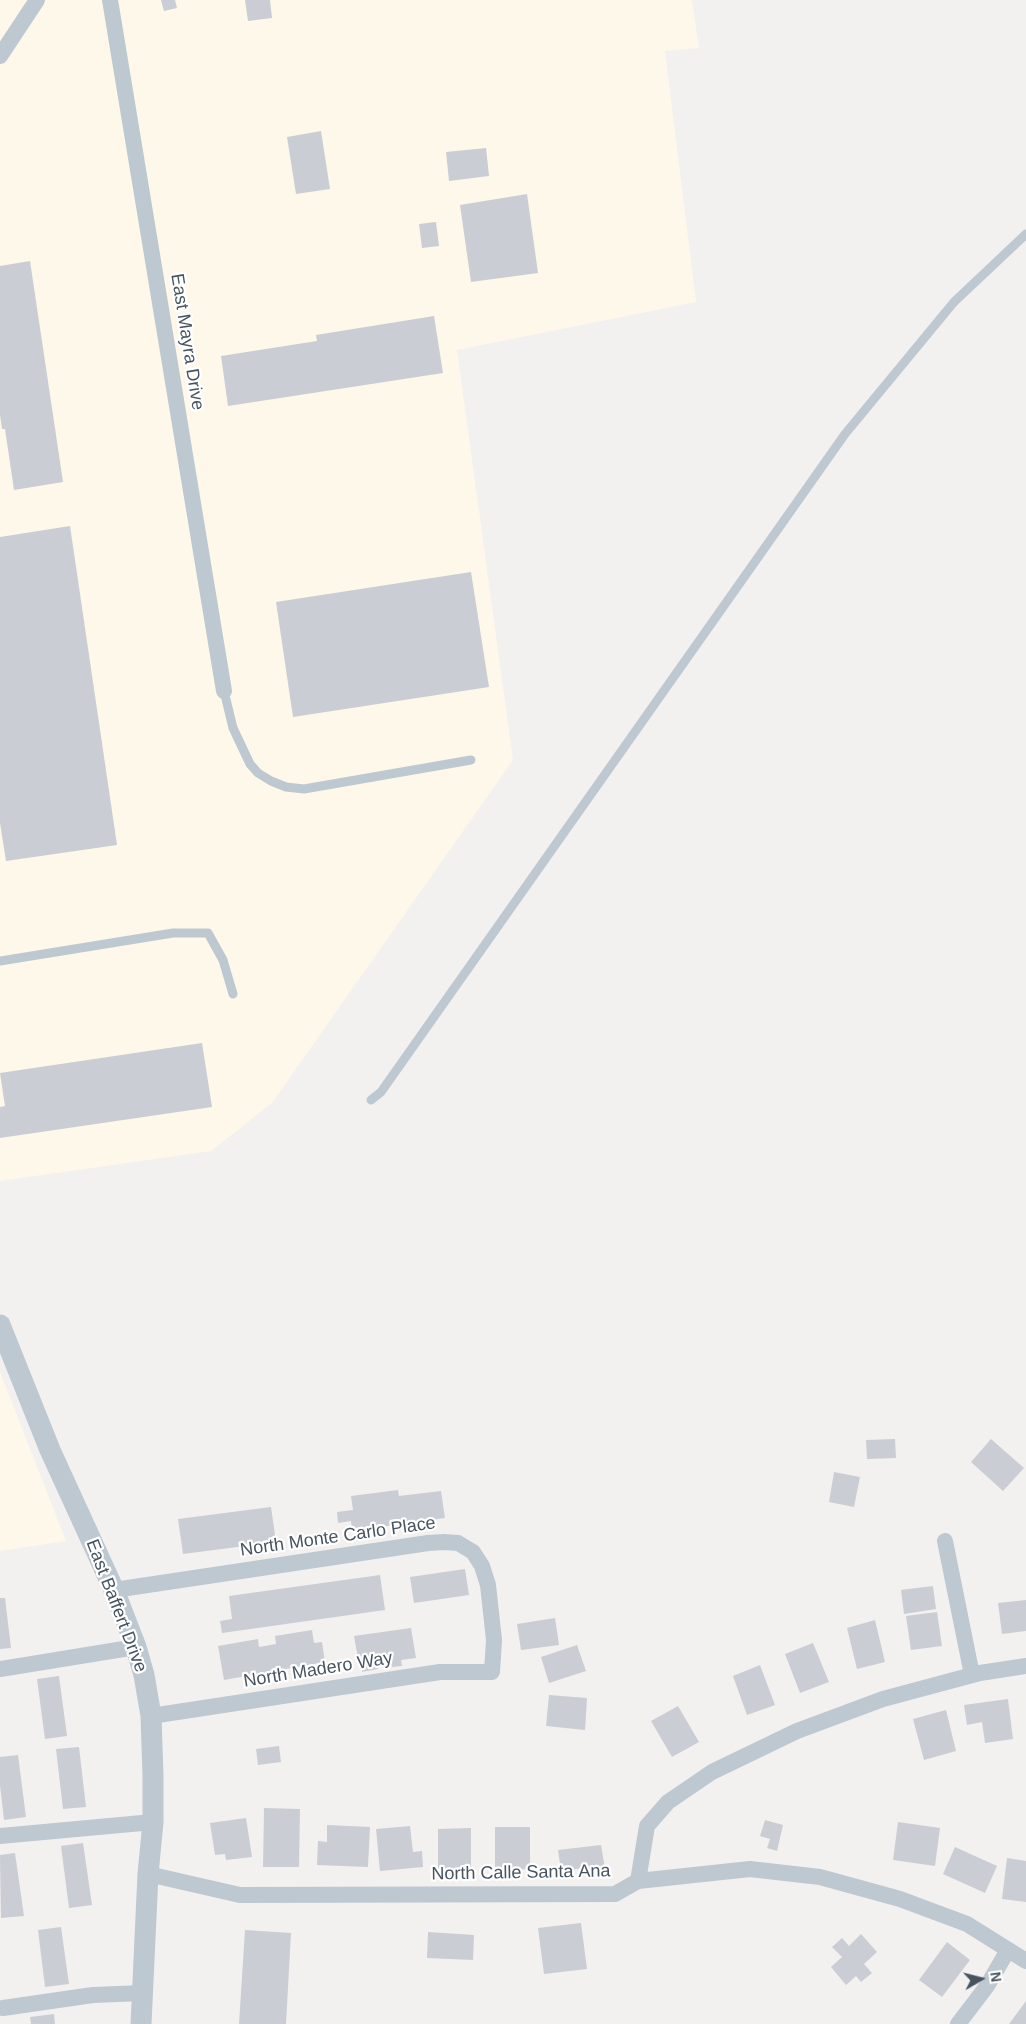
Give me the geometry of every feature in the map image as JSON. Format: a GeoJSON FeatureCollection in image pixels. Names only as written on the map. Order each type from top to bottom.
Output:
{"type":"FeatureCollection","features":[{"type":"Feature","properties":{"kind":"street"},"geometry":{"type":"LineString","coordinates":[[0,56],[37,0]]}},
{"type":"Feature","properties":{"kind":"street","name":"East Mayra Drive"},"geometry":{"type":"LineString","coordinates":[[110,0],[224,691]]}},
{"type":"Feature","properties":{"kind":"street","name":"East Baffert Drive"},"geometry":{"type":"LineString","coordinates":[[0,1325],[50,1450],[114,1590],[136,1647],[144,1675],[151,1716],[153,1822],[148,1874],[141,2024]]}},
{"type":"Feature","properties":{"kind":"street"},"geometry":{"type":"LineString","coordinates":[[945,1542],[972,1675]]}},
{"type":"Feature","properties":{"kind":"street","name":"North Monte Carlo Place"},"geometry":{"type":"LineString","coordinates":[[114,1590],[428,1543],[458,1543],[473,1552],[482,1566],[488,1585],[494,1640],[492,1672]]}},
{"type":"Feature","properties":{"kind":"street"},"geometry":{"type":"LineString","coordinates":[[0,1669],[136,1647]]}},
{"type":"Feature","properties":{"kind":"street"},"geometry":{"type":"LineString","coordinates":[[638,1881],[647,1826],[668,1802],[712,1772],[797,1731],[883,1699],[972,1675],[1026,1666]]}},
{"type":"Feature","properties":{"kind":"street","name":"North Madero Way"},"geometry":{"type":"LineString","coordinates":[[151,1716],[440,1672],[492,1672]]}},
{"type":"Feature","properties":{"kind":"street"},"geometry":{"type":"LineString","coordinates":[[0,1836],[153,1822]]}},
{"type":"Feature","properties":{"kind":"street","name":"North Calle Santa Ana"},"geometry":{"type":"LineString","coordinates":[[148,1874],[240,1895],[615,1894],[638,1881],[750,1869],[820,1877],[900,1899],[967,1924],[1026,1961]]}},
{"type":"Feature","properties":{"kind":"street"},"geometry":{"type":"LineString","coordinates":[[958,2024],[987,1986],[1008,1950]]}},
{"type":"Feature","properties":{"kind":"street"},"geometry":{"type":"LineString","coordinates":[[3,2008],[93,1995],[143,1993]]}},
{"type":"Feature","properties":{"kind":"lane"},"geometry":{"type":"LineString","coordinates":[[371,1100],[381,1092],[845,434],[954,302],[1026,234]]}},
{"type":"Feature","properties":{"kind":"lane"},"geometry":{"type":"LineString","coordinates":[[224,691],[233,728],[250,764],[271,781],[286,787],[304,789],[471,760]]}},
{"type":"Feature","properties":{"kind":"lane"},"geometry":{"type":"LineString","coordinates":[[0,961],[172,933],[208,933],[222,960],[233,994]]}},
{"type":"Feature","properties":{"kind":"shaded area"},"geometry":{"type":"Polygon","coordinates":[[[0,0],[692,0],[699,48],[665,51],[696,302],[457,350],[513,760],[272,1103],[211,1151],[0,1181],[0,0]]]}},
{"type":"Feature","properties":{"kind":"shaded area"},"geometry":{"type":"Polygon","coordinates":[[[0,1372],[66,1541],[0,1551],[0,1372]]]}},
{"type":"Feature","properties":{"kind":"building"},"geometry":{"type":"Polygon","coordinates":[[[161,0],[175,0],[177,8],[164,11],[161,0]]]}},
{"type":"Feature","properties":{"kind":"building"},"geometry":{"type":"Polygon","coordinates":[[[245,0],[270,0],[272,18],[248,21],[245,0]]]}},
{"type":"Feature","properties":{"kind":"building"},"geometry":{"type":"Polygon","coordinates":[[[321,131],[330,189],[296,194],[287,137],[321,131]]]}},
{"type":"Feature","properties":{"kind":"building"},"geometry":{"type":"Polygon","coordinates":[[[486,148],[489,176],[449,181],[446,152],[486,148]]]}},
{"type":"Feature","properties":{"kind":"building"},"geometry":{"type":"Polygon","coordinates":[[[527,194],[538,273],[471,282],[460,205],[527,194]]]}},
{"type":"Feature","properties":{"kind":"building"},"geometry":{"type":"Polygon","coordinates":[[[436,222],[439,246],[422,248],[419,224],[436,222]]]}},
{"type":"Feature","properties":{"kind":"building"},"geometry":{"type":"Polygon","coordinates":[[[30,261],[63,482],[14,490],[5,429],[2,429],[0,415],[0,266],[30,261]]]}},
{"type":"Feature","properties":{"kind":"building"},"geometry":{"type":"Polygon","coordinates":[[[434,316],[443,373],[228,406],[221,356],[317,341],[316,335],[434,316]]]}},
{"type":"Feature","properties":{"kind":"building"},"geometry":{"type":"Polygon","coordinates":[[[70,526],[117,845],[6,861],[0,823],[0,537],[70,526]]]}},
{"type":"Feature","properties":{"kind":"building"},"geometry":{"type":"Polygon","coordinates":[[[471,572],[489,687],[293,717],[276,602],[471,572]]]}},
{"type":"Feature","properties":{"kind":"building"},"geometry":{"type":"Polygon","coordinates":[[[202,1043],[212,1107],[0,1138],[0,1107],[5,1106],[0,1073],[202,1043]]]}},
{"type":"Feature","properties":{"kind":"building"},"geometry":{"type":"Polygon","coordinates":[[[895,1439],[896,1458],[867,1459],[866,1440],[895,1439]]]}},
{"type":"Feature","properties":{"kind":"building"},"geometry":{"type":"Polygon","coordinates":[[[991,1439],[1024,1468],[1003,1491],[971,1462],[991,1439]]]}},
{"type":"Feature","properties":{"kind":"building"},"geometry":{"type":"Polygon","coordinates":[[[834,1472],[860,1477],[854,1507],[829,1502],[834,1472]]]}},
{"type":"Feature","properties":{"kind":"building"},"geometry":{"type":"Polygon","coordinates":[[[398,1490],[399,1496],[441,1491],[445,1518],[352,1531],[351,1521],[338,1523],[337,1512],[353,1510],[351,1496],[398,1490]]]}},
{"type":"Feature","properties":{"kind":"building"},"geometry":{"type":"Polygon","coordinates":[[[271,1507],[276,1542],[183,1554],[178,1519],[271,1507]]]}},
{"type":"Feature","properties":{"kind":"building"},"geometry":{"type":"Polygon","coordinates":[[[465,1569],[469,1595],[414,1603],[410,1577],[465,1569]]]}},
{"type":"Feature","properties":{"kind":"building"},"geometry":{"type":"Polygon","coordinates":[[[380,1575],[385,1610],[222,1633],[220,1621],[232,1619],[229,1596],[380,1575]]]}},
{"type":"Feature","properties":{"kind":"building"},"geometry":{"type":"Polygon","coordinates":[[[933,1586],[936,1609],[904,1614],[901,1590],[933,1586]]]}},
{"type":"Feature","properties":{"kind":"building"},"geometry":{"type":"Polygon","coordinates":[[[0,1598],[5,1598],[11,1648],[0,1649],[0,1598]]]}},
{"type":"Feature","properties":{"kind":"building"},"geometry":{"type":"Polygon","coordinates":[[[1026,1600],[1026,1631],[1002,1634],[998,1603],[1026,1600]]]}},
{"type":"Feature","properties":{"kind":"building"},"geometry":{"type":"Polygon","coordinates":[[[937,1612],[942,1646],[911,1650],[906,1616],[937,1612]]]}},
{"type":"Feature","properties":{"kind":"building"},"geometry":{"type":"Polygon","coordinates":[[[555,1618],[559,1645],[521,1650],[517,1624],[555,1618]]]}},
{"type":"Feature","properties":{"kind":"building"},"geometry":{"type":"Polygon","coordinates":[[[875,1620],[885,1662],[857,1669],[847,1628],[875,1620]]]}},
{"type":"Feature","properties":{"kind":"building"},"geometry":{"type":"Polygon","coordinates":[[[411,1628],[416,1658],[401,1660],[402,1666],[392,1667],[390,1661],[377,1663],[378,1669],[362,1672],[354,1636],[411,1628]]]}},
{"type":"Feature","properties":{"kind":"building"},"geometry":{"type":"Polygon","coordinates":[[[312,1630],[314,1643],[322,1642],[325,1662],[224,1680],[218,1646],[258,1639],[259,1647],[276,1644],[275,1636],[312,1630]]]}},
{"type":"Feature","properties":{"kind":"building"},"geometry":{"type":"Polygon","coordinates":[[[813,1643],[829,1682],[800,1693],[785,1654],[813,1643]]]}},
{"type":"Feature","properties":{"kind":"building"},"geometry":{"type":"Polygon","coordinates":[[[577,1645],[586,1671],[549,1683],[541,1657],[577,1645]]]}},
{"type":"Feature","properties":{"kind":"building"},"geometry":{"type":"Polygon","coordinates":[[[760,1665],[775,1705],[747,1715],[733,1676],[760,1665]]]}},
{"type":"Feature","properties":{"kind":"building"},"geometry":{"type":"Polygon","coordinates":[[[59,1676],[67,1736],[45,1739],[37,1679],[59,1676]]]}},
{"type":"Feature","properties":{"kind":"building"},"geometry":{"type":"Polygon","coordinates":[[[549,1695],[587,1698],[585,1730],[546,1726],[549,1695]]]}},
{"type":"Feature","properties":{"kind":"building"},"geometry":{"type":"Polygon","coordinates":[[[1008,1699],[1013,1739],[985,1743],[982,1722],[967,1725],[964,1705],[1008,1699]]]}},
{"type":"Feature","properties":{"kind":"building"},"geometry":{"type":"Polygon","coordinates":[[[678,1706],[699,1742],[672,1757],[651,1721],[678,1706]]]}},
{"type":"Feature","properties":{"kind":"building"},"geometry":{"type":"Polygon","coordinates":[[[946,1710],[956,1751],[924,1760],[913,1719],[946,1710]]]}},
{"type":"Feature","properties":{"kind":"building"},"geometry":{"type":"Polygon","coordinates":[[[279,1746],[281,1762],[258,1765],[256,1749],[279,1746]]]}},
{"type":"Feature","properties":{"kind":"building"},"geometry":{"type":"Polygon","coordinates":[[[79,1747],[86,1807],[63,1809],[56,1749],[79,1747]]]}},
{"type":"Feature","properties":{"kind":"building"},"geometry":{"type":"Polygon","coordinates":[[[18,1755],[26,1817],[4,1820],[0,1785],[0,1757],[18,1755]]]}},
{"type":"Feature","properties":{"kind":"building"},"geometry":{"type":"Polygon","coordinates":[[[264,1808],[300,1809],[299,1867],[263,1867],[264,1808]]]}},
{"type":"Feature","properties":{"kind":"building"},"geometry":{"type":"Polygon","coordinates":[[[246,1818],[252,1857],[226,1860],[225,1854],[215,1855],[210,1823],[246,1818]]]}},
{"type":"Feature","properties":{"kind":"building"},"geometry":{"type":"Polygon","coordinates":[[[765,1820],[783,1825],[777,1851],[767,1848],[770,1839],[760,1836],[765,1820]]]}},
{"type":"Feature","properties":{"kind":"building"},"geometry":{"type":"Polygon","coordinates":[[[898,1822],[940,1828],[935,1866],[893,1860],[898,1822]]]}},
{"type":"Feature","properties":{"kind":"building"},"geometry":{"type":"Polygon","coordinates":[[[327,1825],[370,1827],[368,1867],[317,1865],[318,1841],[327,1842],[327,1825]]]}},
{"type":"Feature","properties":{"kind":"building"},"geometry":{"type":"Polygon","coordinates":[[[410,1826],[413,1852],[422,1851],[423,1867],[380,1871],[376,1829],[410,1826]]]}},
{"type":"Feature","properties":{"kind":"building"},"geometry":{"type":"Polygon","coordinates":[[[495,1827],[530,1827],[530,1869],[495,1870],[495,1827]]]}},
{"type":"Feature","properties":{"kind":"building"},"geometry":{"type":"Polygon","coordinates":[[[471,1828],[471,1870],[438,1871],[438,1829],[471,1828]]]}},
{"type":"Feature","properties":{"kind":"building"},"geometry":{"type":"Polygon","coordinates":[[[83,1843],[92,1905],[69,1908],[61,1846],[83,1843]]]}},
{"type":"Feature","properties":{"kind":"building"},"geometry":{"type":"Polygon","coordinates":[[[601,1845],[605,1868],[585,1871],[584,1868],[561,1871],[558,1850],[601,1845]]]}},
{"type":"Feature","properties":{"kind":"building"},"geometry":{"type":"Polygon","coordinates":[[[955,1847],[997,1866],[985,1893],[943,1874],[955,1847]]]}},
{"type":"Feature","properties":{"kind":"building"},"geometry":{"type":"Polygon","coordinates":[[[15,1853],[24,1916],[1,1918],[0,1855],[15,1853]]]}},
{"type":"Feature","properties":{"kind":"building"},"geometry":{"type":"Polygon","coordinates":[[[1007,1858],[1026,1861],[1026,1902],[1002,1899],[1007,1858]]]}},
{"type":"Feature","properties":{"kind":"building"},"geometry":{"type":"Polygon","coordinates":[[[581,1923],[587,1969],[544,1974],[538,1928],[581,1923]]]}},
{"type":"Feature","properties":{"kind":"building"},"geometry":{"type":"Polygon","coordinates":[[[61,1927],[69,1984],[45,1987],[38,1930],[61,1927]]]}},
{"type":"Feature","properties":{"kind":"building"},"geometry":{"type":"Polygon","coordinates":[[[245,1930],[291,1933],[286,2024],[239,2024],[245,1930]]]}},
{"type":"Feature","properties":{"kind":"building"},"geometry":{"type":"Polygon","coordinates":[[[428,1932],[474,1935],[473,1960],[427,1958],[428,1932]]]}},
{"type":"Feature","properties":{"kind":"building"},"geometry":{"type":"Polygon","coordinates":[[[861,1934],[877,1952],[864,1964],[872,1973],[861,1982],[856,1976],[846,1985],[831,1967],[842,1957],[832,1947],[842,1938],[849,1946],[861,1934]]]}},
{"type":"Feature","properties":{"kind":"building"},"geometry":{"type":"Polygon","coordinates":[[[947,1942],[970,1960],[942,1997],[919,1980],[947,1942]]]}},
{"type":"Feature","properties":{"kind":"building"},"geometry":{"type":"Polygon","coordinates":[[[1026,2001],[1026,2024],[1009,2024],[1026,2001]]]}},
{"type":"Feature","properties":{"kind":"building"},"geometry":{"type":"Polygon","coordinates":[[[54,2014],[55,2024],[31,2024],[30,2017],[54,2014]]]}}]}
